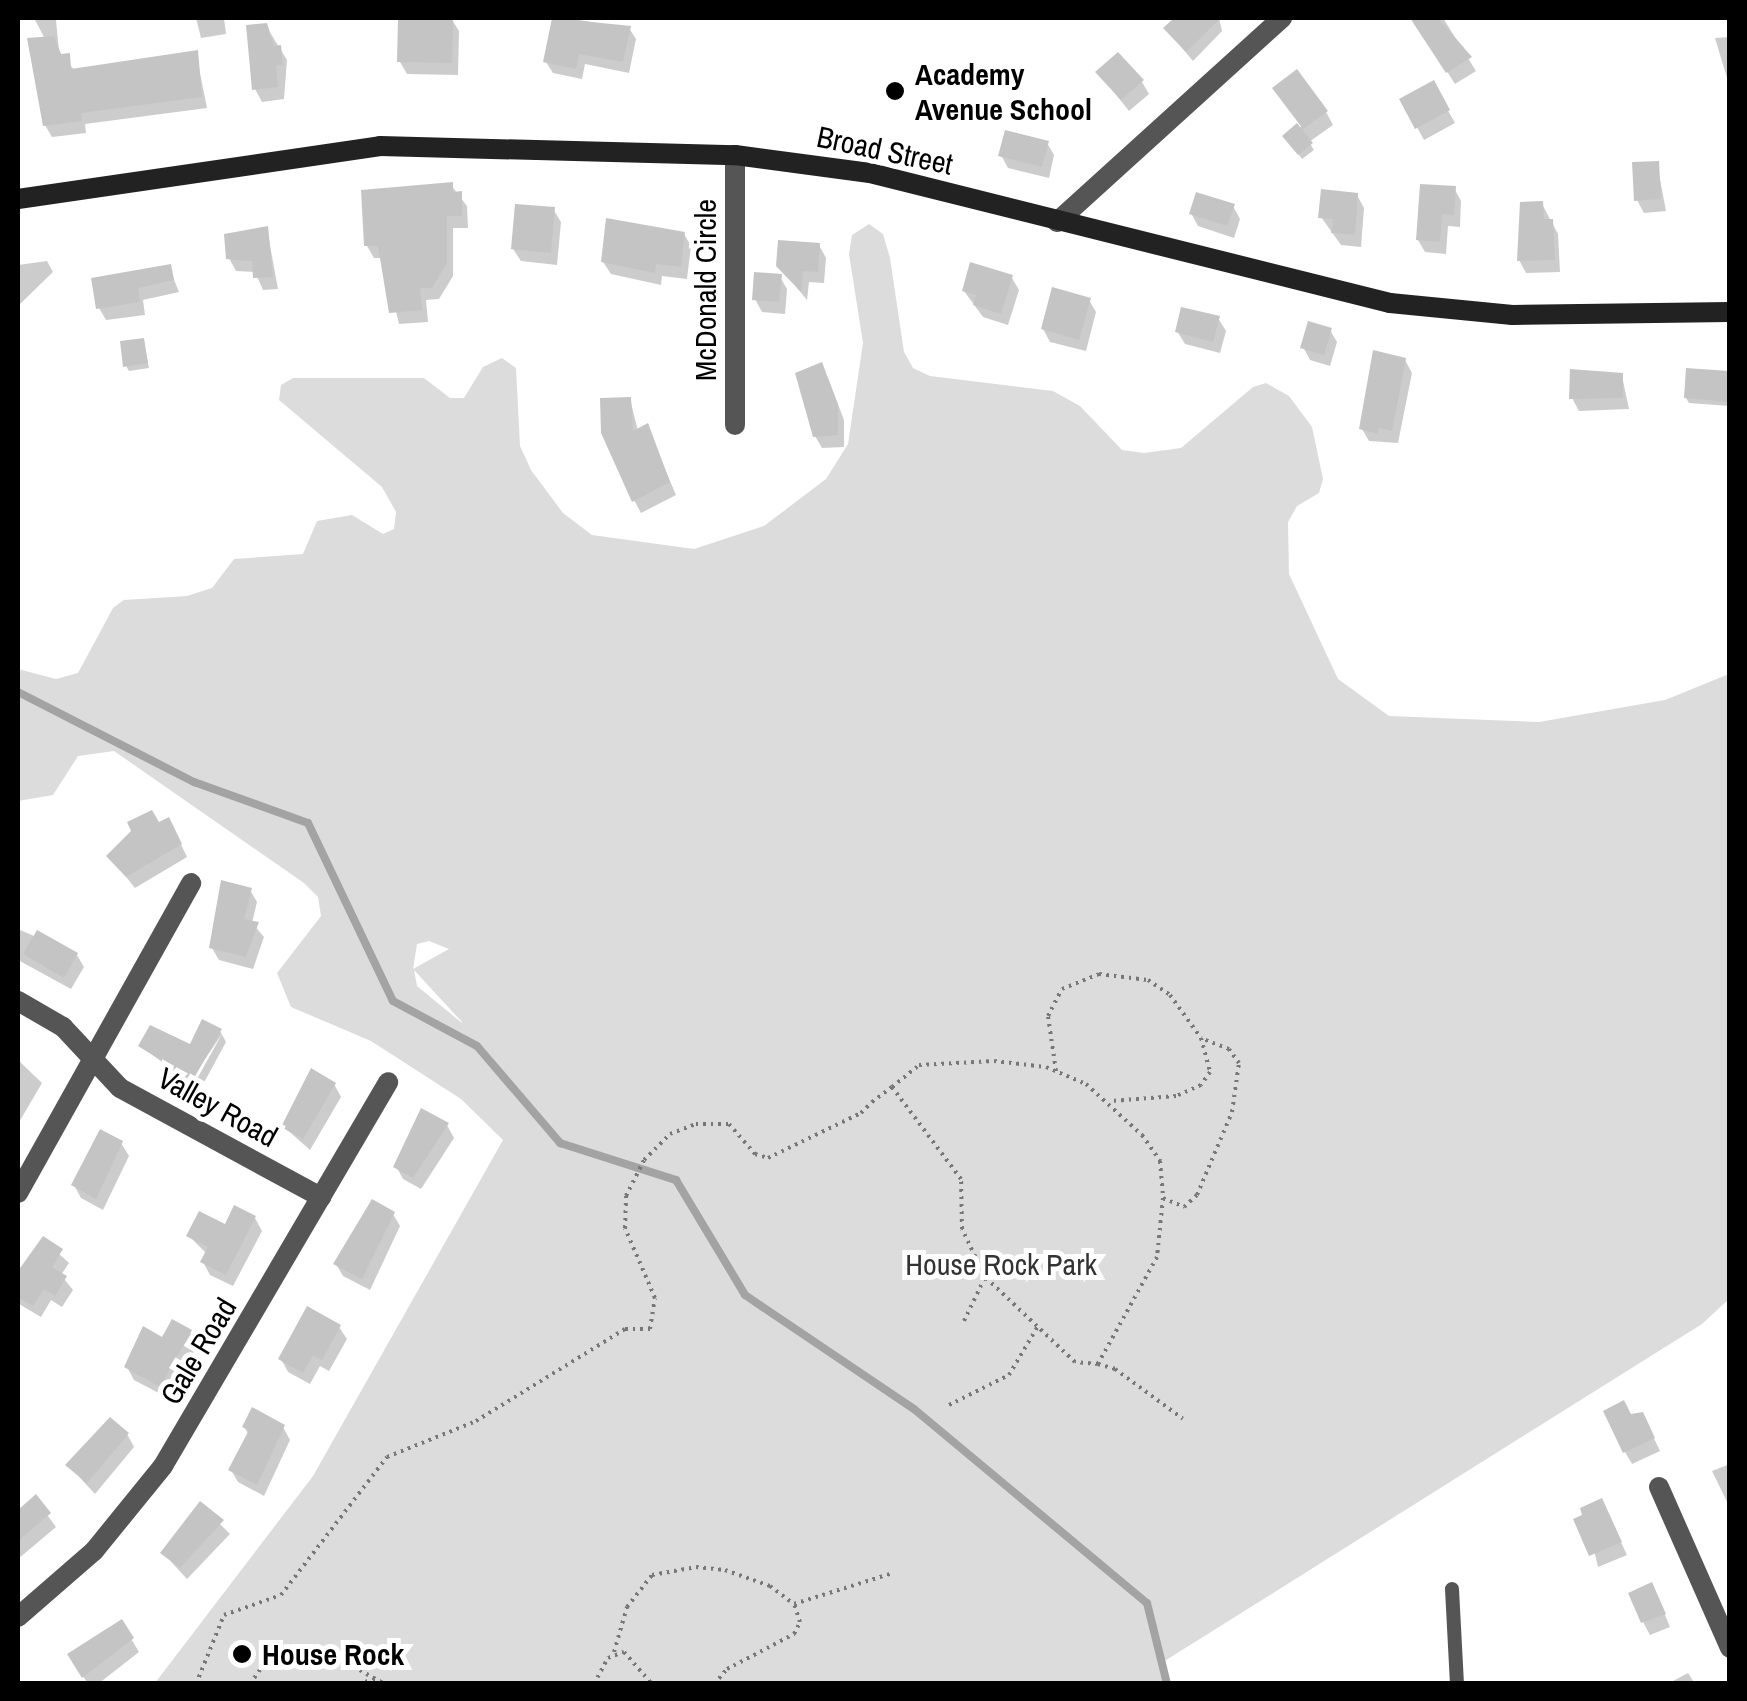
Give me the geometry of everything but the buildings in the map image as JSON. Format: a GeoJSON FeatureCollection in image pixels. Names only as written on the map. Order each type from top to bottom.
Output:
{"type":"FeatureCollection","features":[{"type":"Feature","properties":{"kind":"main road","name":"Broad Street"},"geometry":{"type":"LineString","coordinates":[[18,198],[380,146],[735,155],[855,170],[1057,222],[1431,309],[1730,312]]}},
{"type":"Feature","properties":{"kind":"street"},"geometry":{"type":"LineString","coordinates":[[1057,222],[1282,18]]}},
{"type":"Feature","properties":{"kind":"street","name":"McDonald Circle"},"geometry":{"type":"LineString","coordinates":[[735,155],[735,425]]}},
{"type":"Feature","properties":{"kind":"street"},"geometry":{"type":"LineString","coordinates":[[18,1193],[191,883]]}},
{"type":"Feature","properties":{"kind":"street","name":"Valley Road"},"geometry":{"type":"LineString","coordinates":[[18,1001],[63,1027],[120,1088],[321,1197]]}},
{"type":"Feature","properties":{"kind":"street","name":"Gale Road"},"geometry":{"type":"LineString","coordinates":[[18,1616],[94,1551],[163,1466],[388,1082]]}},
{"type":"Feature","properties":{"kind":"street"},"geometry":{"type":"LineString","coordinates":[[1659,1487],[1730,1648]]}},
{"type":"Feature","properties":{"kind":"lane"},"geometry":{"type":"LineString","coordinates":[[1452,1589],[1457,1684]]}},
{"type":"Feature","properties":{"kind":"path"},"geometry":{"type":"LineString","coordinates":[[1056,1072],[1048,1038],[1051,1002],[1076,980],[1122,974],[1148,980],[1170,995],[1201,1038],[1210,1072],[1201,1086],[1176,1096],[1112,1101]]}},
{"type":"Feature","properties":{"kind":"path"},"geometry":{"type":"LineString","coordinates":[[1163,1198],[1184,1207],[1197,1196],[1232,1112],[1239,1064],[1229,1049],[1201,1038]]}},
{"type":"Feature","properties":{"kind":"path"},"geometry":{"type":"LineString","coordinates":[[196,1684],[224,1615],[281,1595],[387,1457],[476,1421],[625,1329],[650,1329],[655,1298],[625,1228],[633,1178],[644,1160],[670,1134],[711,1120],[744,1136],[754,1154],[781,1156],[861,1113],[919,1065],[952,1059],[1056,1072],[1112,1101],[1160,1161],[1163,1198],[1157,1257],[1098,1364]]}},
{"type":"Feature","properties":{"kind":"path"},"geometry":{"type":"LineString","coordinates":[[892,1086],[961,1179],[962,1229],[985,1277],[1075,1362],[1115,1370],[1183,1419]]}},
{"type":"Feature","properties":{"kind":"path"},"geometry":{"type":"LineString","coordinates":[[964,1322],[985,1277]]}},
{"type":"Feature","properties":{"kind":"path"},"geometry":{"type":"LineString","coordinates":[[949,1405],[1009,1375],[1038,1326]]}},
{"type":"Feature","properties":{"kind":"path"},"geometry":{"type":"LineString","coordinates":[[594,1684],[614,1652],[635,1591],[652,1576],[696,1567],[725,1570],[770,1586],[794,1604],[800,1622],[794,1634],[727,1669],[714,1684]]}},
{"type":"Feature","properties":{"kind":"path"},"geometry":{"type":"LineString","coordinates":[[794,1604],[893,1573]]}},
{"type":"Feature","properties":{"kind":"path"},"geometry":{"type":"LineString","coordinates":[[250,1684],[268,1658],[307,1649],[385,1684]]}},
{"type":"Feature","properties":{"kind":"path"},"geometry":{"type":"LineString","coordinates":[[614,1652],[624,1652],[652,1684]]}},
{"type":"Feature","properties":{"kind":"path"},"geometry":{"type":"LineString","coordinates":[[358,1684],[376,1679]]}},
{"type":"Feature","properties":{"kind":"green space","name":"House Rock Park"},"geometry":{"type":"Polygon","coordinates":[[[869,224],[883,234],[904,352],[913,368],[930,376],[1053,391],[1080,406],[1122,450],[1144,453],[1181,448],[1253,387],[1266,383],[1289,396],[1312,427],[1323,479],[1319,493],[1297,506],[1288,522],[1289,574],[1338,679],[1389,716],[1539,722],[1665,700],[1729,674],[1729,1299],[1702,1324],[1163,1662],[1166,1683],[155,1683],[313,1476],[503,1140],[461,1099],[371,1041],[291,1007],[277,973],[321,916],[318,897],[304,883],[114,751],[78,756],[53,795],[18,801],[18,669],[56,679],[78,673],[113,608],[124,600],[187,596],[212,588],[234,559],[303,554],[317,521],[352,515],[383,534],[394,529],[396,512],[382,487],[279,400],[281,385],[293,378],[424,378],[450,398],[464,398],[483,367],[502,358],[516,368],[520,446],[531,470],[563,513],[592,535],[694,549],[764,526],[826,479],[848,444],[863,343],[849,254],[852,235],[869,224]],[[429,941],[417,944],[413,969],[449,949],[429,941]],[[414,970],[417,986],[462,1023],[462,1022],[414,970]]]}},
{"type":"Feature","properties":{"kind":"waterway"},"geometry":{"type":"LineString","coordinates":[[18,692],[194,782],[308,823],[393,1001],[477,1046],[560,1143],[676,1180],[745,1295],[914,1409],[1147,1603],[1167,1684]]}},
{"type":"Feature","properties":{"kind":"place","name":"Academy Avenue School"},"geometry":{"type":"Point","coordinates":[895,91]}},
{"type":"Feature","properties":{"kind":"place","name":"House Rock"},"geometry":{"type":"Point","coordinates":[242,1654]}}]}
